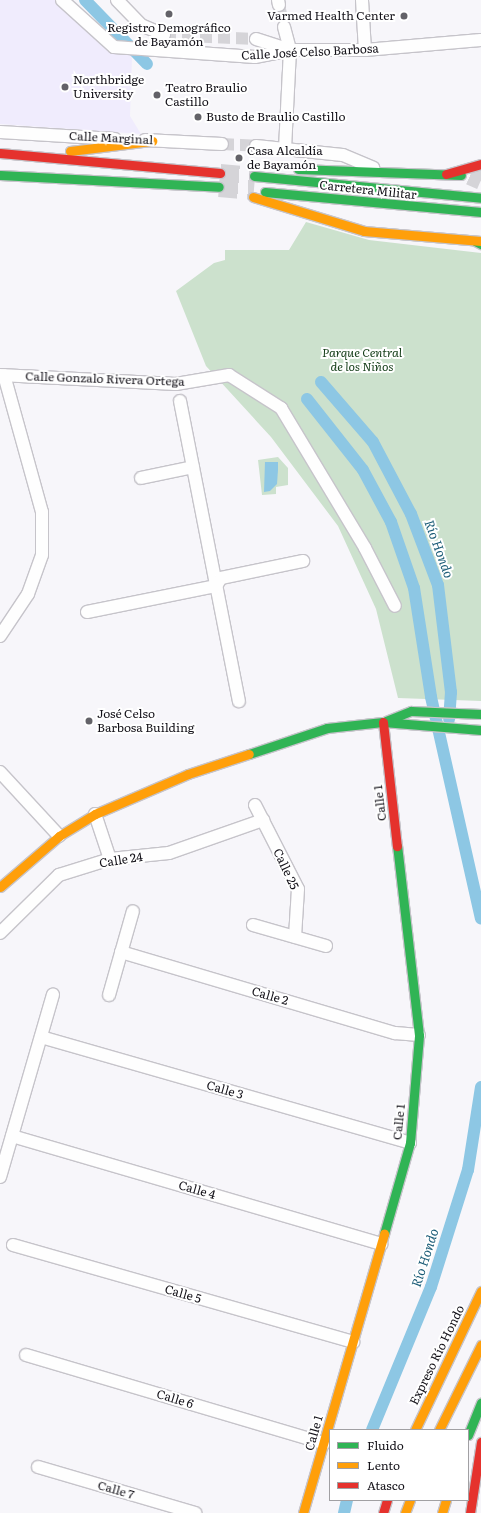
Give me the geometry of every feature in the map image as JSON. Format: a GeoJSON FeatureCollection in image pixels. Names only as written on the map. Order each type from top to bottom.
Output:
{"type":"FeatureCollection","features":[{"type":"Feature","properties":{"kind":"main road"},"geometry":{"type":"LineString","coordinates":[[31,155],[152,141]]}},
{"type":"Feature","properties":{"kind":"main road"},"geometry":{"type":"LineString","coordinates":[[0,153],[220,173]]}},
{"type":"Feature","properties":{"kind":"main road"},"geometry":{"type":"LineString","coordinates":[[446,174],[481,164]]}},
{"type":"Feature","properties":{"kind":"main road"},"geometry":{"type":"LineString","coordinates":[[383,172],[481,175]]}},
{"type":"Feature","properties":{"kind":"main road","name":"Carretera Militar"},"geometry":{"type":"LineString","coordinates":[[383,172],[255,173],[441,195],[481,198]]}},
{"type":"Feature","properties":{"kind":"main road"},"geometry":{"type":"LineString","coordinates":[[0,175],[219,187]]}},
{"type":"Feature","properties":{"kind":"main road","name":"Carretera Militar"},"geometry":{"type":"LineString","coordinates":[[479,242],[364,231],[253,194],[481,212]]}},
{"type":"Feature","properties":{"kind":"main road"},"geometry":{"type":"LineString","coordinates":[[383,722],[411,711],[481,714]]}},
{"type":"Feature","properties":{"kind":"main road"},"geometry":{"type":"LineString","coordinates":[[0,887],[60,836],[95,814],[188,774],[327,728],[383,722],[414,726],[481,730]]}},
{"type":"Feature","properties":{"kind":"main road","name":"Calle 1"},"geometry":{"type":"LineString","coordinates":[[303,1513],[410,1143],[419,1035],[383,722]]}},
{"type":"Feature","properties":{"kind":"main road","name":"Expreso Río Hondo"},"geometry":{"type":"LineString","coordinates":[[415,1429],[481,1291]]}},
{"type":"Feature","properties":{"kind":"main road"},"geometry":{"type":"LineString","coordinates":[[439,1429],[481,1345]]}},
{"type":"Feature","properties":{"kind":"main road"},"geometry":{"type":"LineString","coordinates":[[469,1433],[481,1403]]}},
{"type":"Feature","properties":{"kind":"main road"},"geometry":{"type":"LineString","coordinates":[[470,1513],[481,1442]]}},
{"type":"Feature","properties":{"kind":"main road"},"geometry":{"type":"LineString","coordinates":[[383,1513],[387,1501]]}},
{"type":"Feature","properties":{"kind":"main road"},"geometry":{"type":"LineString","coordinates":[[405,1513],[410,1501]]}},
{"type":"Feature","properties":{"kind":"main road"},"geometry":{"type":"LineString","coordinates":[[442,1513],[446,1501]]}},
{"type":"Feature","properties":{"kind":"street","name":"Calle José Celso Barbosa"},"geometry":{"type":"LineString","coordinates":[[62,0],[114,47],[255,57],[290,50],[365,50],[481,40]]}},
{"type":"Feature","properties":{"kind":"street"},"geometry":{"type":"LineString","coordinates":[[117,0],[141,25],[164,35]]}},
{"type":"Feature","properties":{"kind":"street"},"geometry":{"type":"LineString","coordinates":[[362,0],[365,50]]}},
{"type":"Feature","properties":{"kind":"street"},"geometry":{"type":"LineString","coordinates":[[284,27],[290,50],[285,148]]}},
{"type":"Feature","properties":{"kind":"street"},"geometry":{"type":"LineString","coordinates":[[256,39],[290,50]]}},
{"type":"Feature","properties":{"kind":"street","name":"Calle Marginal"},"geometry":{"type":"LineString","coordinates":[[0,132],[222,144]]}},
{"type":"Feature","properties":{"kind":"street"},"geometry":{"type":"LineString","coordinates":[[256,146],[343,155],[383,172]]}},
{"type":"Feature","properties":{"kind":"street","name":"Calle Gonzalo Rivera Ortega"},"geometry":{"type":"LineString","coordinates":[[0,636],[28,594],[42,555],[42,512],[2,375],[176,384],[229,375],[281,408],[365,548],[395,606]]}},
{"type":"Feature","properties":{"kind":"street"},"geometry":{"type":"LineString","coordinates":[[180,401],[239,701]]}},
{"type":"Feature","properties":{"kind":"street"},"geometry":{"type":"LineString","coordinates":[[141,478],[193,467]]}},
{"type":"Feature","properties":{"kind":"street"},"geometry":{"type":"LineString","coordinates":[[87,612],[216,586],[221,578],[303,561]]}},
{"type":"Feature","properties":{"kind":"street"},"geometry":{"type":"LineString","coordinates":[[0,772],[60,836]]}},
{"type":"Feature","properties":{"kind":"street","name":"Calle 25"},"geometry":{"type":"LineString","coordinates":[[255,805],[298,889],[295,937]]}},
{"type":"Feature","properties":{"kind":"street"},"geometry":{"type":"LineString","coordinates":[[95,814],[110,859]]}},
{"type":"Feature","properties":{"kind":"street","name":"Calle 24"},"geometry":{"type":"LineString","coordinates":[[0,933],[59,875],[110,859],[169,853],[263,820]]}},
{"type":"Feature","properties":{"kind":"street"},"geometry":{"type":"LineString","coordinates":[[109,995],[133,910]]}},
{"type":"Feature","properties":{"kind":"street"},"geometry":{"type":"LineString","coordinates":[[253,925],[326,946]]}},
{"type":"Feature","properties":{"kind":"street","name":"Calle 2"},"geometry":{"type":"LineString","coordinates":[[121,952],[395,1032],[419,1035]]}},
{"type":"Feature","properties":{"kind":"street"},"geometry":{"type":"LineString","coordinates":[[0,1177],[53,995]]}},
{"type":"Feature","properties":{"kind":"street","name":"Calle 3"},"geometry":{"type":"LineString","coordinates":[[41,1037],[410,1143]]}},
{"type":"Feature","properties":{"kind":"street","name":"Calle 4"},"geometry":{"type":"LineString","coordinates":[[12,1136],[382,1244]]}},
{"type":"Feature","properties":{"kind":"street","name":"Calle 5"},"geometry":{"type":"LineString","coordinates":[[13,1245],[353,1342]]}},
{"type":"Feature","properties":{"kind":"street","name":"Calle 6"},"geometry":{"type":"LineString","coordinates":[[26,1355],[324,1443]]}},
{"type":"Feature","properties":{"kind":"street","name":"Calle 7"},"geometry":{"type":"LineString","coordinates":[[38,1467],[195,1513]]}},
{"type":"Feature","properties":{"kind":"shaded area","name":"Northbridge University"},"geometry":{"type":"Polygon","coordinates":[[[0,0],[59,0],[129,53],[132,58],[130,116],[141,134],[0,124],[0,0]]]}},
{"type":"Feature","properties":{"kind":"green space","name":"Parque Central de los Niños"},"geometry":{"type":"Polygon","coordinates":[[[306,222],[369,240],[481,253],[481,701],[398,698],[376,609],[338,526],[271,437],[206,366],[176,291],[214,263],[225,260],[225,250],[289,250],[306,222]]]}},
{"type":"Feature","properties":{"kind":"green space"},"geometry":{"type":"Polygon","coordinates":[[[278,457],[288,468],[288,485],[276,487],[276,494],[262,495],[258,460],[278,457]]]}},
{"type":"Feature","properties":{"kind":"water"},"geometry":{"type":"Polygon","coordinates":[[[265,462],[278,462],[278,470],[277,484],[270,491],[264,492],[265,462]]]}},
{"type":"Feature","properties":{"kind":"waterway","name":"Río Hondo"},"geometry":{"type":"LineString","coordinates":[[85,0],[147,64]]}},
{"type":"Feature","properties":{"kind":"waterway","name":"Río Hondo"},"geometry":{"type":"LineString","coordinates":[[321,382],[373,442],[411,514],[438,585],[451,692],[449,719]]}},
{"type":"Feature","properties":{"kind":"waterway","name":"Río Hondo"},"geometry":{"type":"LineString","coordinates":[[307,399],[363,470],[391,522],[414,588],[431,697],[481,918]]}},
{"type":"Feature","properties":{"kind":"waterway","name":"Río Hondo"},"geometry":{"type":"LineString","coordinates":[[372,1429],[431,1287],[468,1170],[481,1087]]}},
{"type":"Feature","properties":{"kind":"waterway","name":"Río Hondo"},"geometry":{"type":"LineString","coordinates":[[344,1513],[347,1501]]}},
{"type":"Feature","properties":{"kind":"tunnel"},"geometry":{"type":"LineString","coordinates":[[279,5],[284,27]]}},
{"type":"Feature","properties":{"kind":"tunnel"},"geometry":{"type":"LineString","coordinates":[[164,35],[256,39]]}},
{"type":"Feature","properties":{"kind":"tunnel"},"geometry":{"type":"LineString","coordinates":[[222,144],[256,146]]}},
{"type":"Feature","properties":{"kind":"tunnel"},"geometry":{"type":"LineString","coordinates":[[220,173],[254,176]]}},
{"type":"Feature","properties":{"kind":"tunnel"},"geometry":{"type":"LineString","coordinates":[[470,175],[481,180]]}},
{"type":"Feature","properties":{"kind":"tunnel"},"geometry":{"type":"LineString","coordinates":[[219,187],[254,190]]}},
{"type":"Feature","properties":{"kind":"traffic: fast"},"geometry":{"type":"LineString","coordinates":[[298,169],[461,175]]}},
{"type":"Feature","properties":{"kind":"traffic: fast"},"geometry":{"type":"LineString","coordinates":[[0,175],[219,187]]}},
{"type":"Feature","properties":{"kind":"traffic: fast"},"geometry":{"type":"LineString","coordinates":[[254,176],[481,198]]}},
{"type":"Feature","properties":{"kind":"traffic: fast"},"geometry":{"type":"LineString","coordinates":[[265,192],[481,212]]}},
{"type":"Feature","properties":{"kind":"traffic: fast"},"geometry":{"type":"LineString","coordinates":[[475,241],[481,244]]}},
{"type":"Feature","properties":{"kind":"traffic: fast"},"geometry":{"type":"LineString","coordinates":[[386,721],[411,711],[481,714]]}},
{"type":"Feature","properties":{"kind":"traffic: fast"},"geometry":{"type":"LineString","coordinates":[[249,754],[327,728],[383,722],[481,730]]}},
{"type":"Feature","properties":{"kind":"traffic: fast"},"geometry":{"type":"LineString","coordinates":[[384,1234],[410,1143],[419,1035],[397,846]]}},
{"type":"Feature","properties":{"kind":"traffic: fast"},"geometry":{"type":"LineString","coordinates":[[469,1433],[481,1403]]}},
{"type":"Feature","properties":{"kind":"traffic: slow"},"geometry":{"type":"LineString","coordinates":[[70,151],[152,141]]}},
{"type":"Feature","properties":{"kind":"traffic: slow"},"geometry":{"type":"LineString","coordinates":[[253,197],[364,231],[481,241]]}},
{"type":"Feature","properties":{"kind":"traffic: slow"},"geometry":{"type":"LineString","coordinates":[[0,887],[59,836],[95,814],[188,774],[249,754]]}},
{"type":"Feature","properties":{"kind":"traffic: slow"},"geometry":{"type":"LineString","coordinates":[[303,1513],[384,1234]]}},
{"type":"Feature","properties":{"kind":"traffic: slow"},"geometry":{"type":"LineString","coordinates":[[415,1429],[481,1291]]}},
{"type":"Feature","properties":{"kind":"traffic: slow"},"geometry":{"type":"LineString","coordinates":[[439,1429],[481,1345]]}},
{"type":"Feature","properties":{"kind":"traffic: slow"},"geometry":{"type":"LineString","coordinates":[[405,1513],[410,1501]]}},
{"type":"Feature","properties":{"kind":"traffic: slow"},"geometry":{"type":"LineString","coordinates":[[442,1513],[446,1501]]}},
{"type":"Feature","properties":{"kind":"traffic: jam"},"geometry":{"type":"LineString","coordinates":[[0,153],[220,173]]}},
{"type":"Feature","properties":{"kind":"traffic: jam"},"geometry":{"type":"LineString","coordinates":[[446,174],[481,164]]}},
{"type":"Feature","properties":{"kind":"traffic: jam"},"geometry":{"type":"LineString","coordinates":[[383,722],[397,846]]}},
{"type":"Feature","properties":{"kind":"traffic: jam"},"geometry":{"type":"LineString","coordinates":[[470,1513],[481,1442]]}},
{"type":"Feature","properties":{"kind":"traffic: jam"},"geometry":{"type":"LineString","coordinates":[[383,1513],[387,1501]]}},
{"type":"Feature","properties":{"kind":"place","name":"Registro Demográfico de Bayamón"},"geometry":{"type":"Point","coordinates":[169,14]}},
{"type":"Feature","properties":{"kind":"place","name":"Varmed Health Center"},"geometry":{"type":"Point","coordinates":[404,16]}},
{"type":"Feature","properties":{"kind":"place","name":"Northbridge University"},"geometry":{"type":"Point","coordinates":[65,87]}},
{"type":"Feature","properties":{"kind":"place","name":"Teatro Braulio Castillo"},"geometry":{"type":"Point","coordinates":[157,95]}},
{"type":"Feature","properties":{"kind":"place","name":"Busto de Braulio Castillo"},"geometry":{"type":"Point","coordinates":[198,117]}},
{"type":"Feature","properties":{"kind":"place","name":"Casa Alcaldía de Bayamón"},"geometry":{"type":"Point","coordinates":[239,158]}},
{"type":"Feature","properties":{"kind":"place","name":"José Celso Barbosa Building"},"geometry":{"type":"Point","coordinates":[89,721]}}]}
